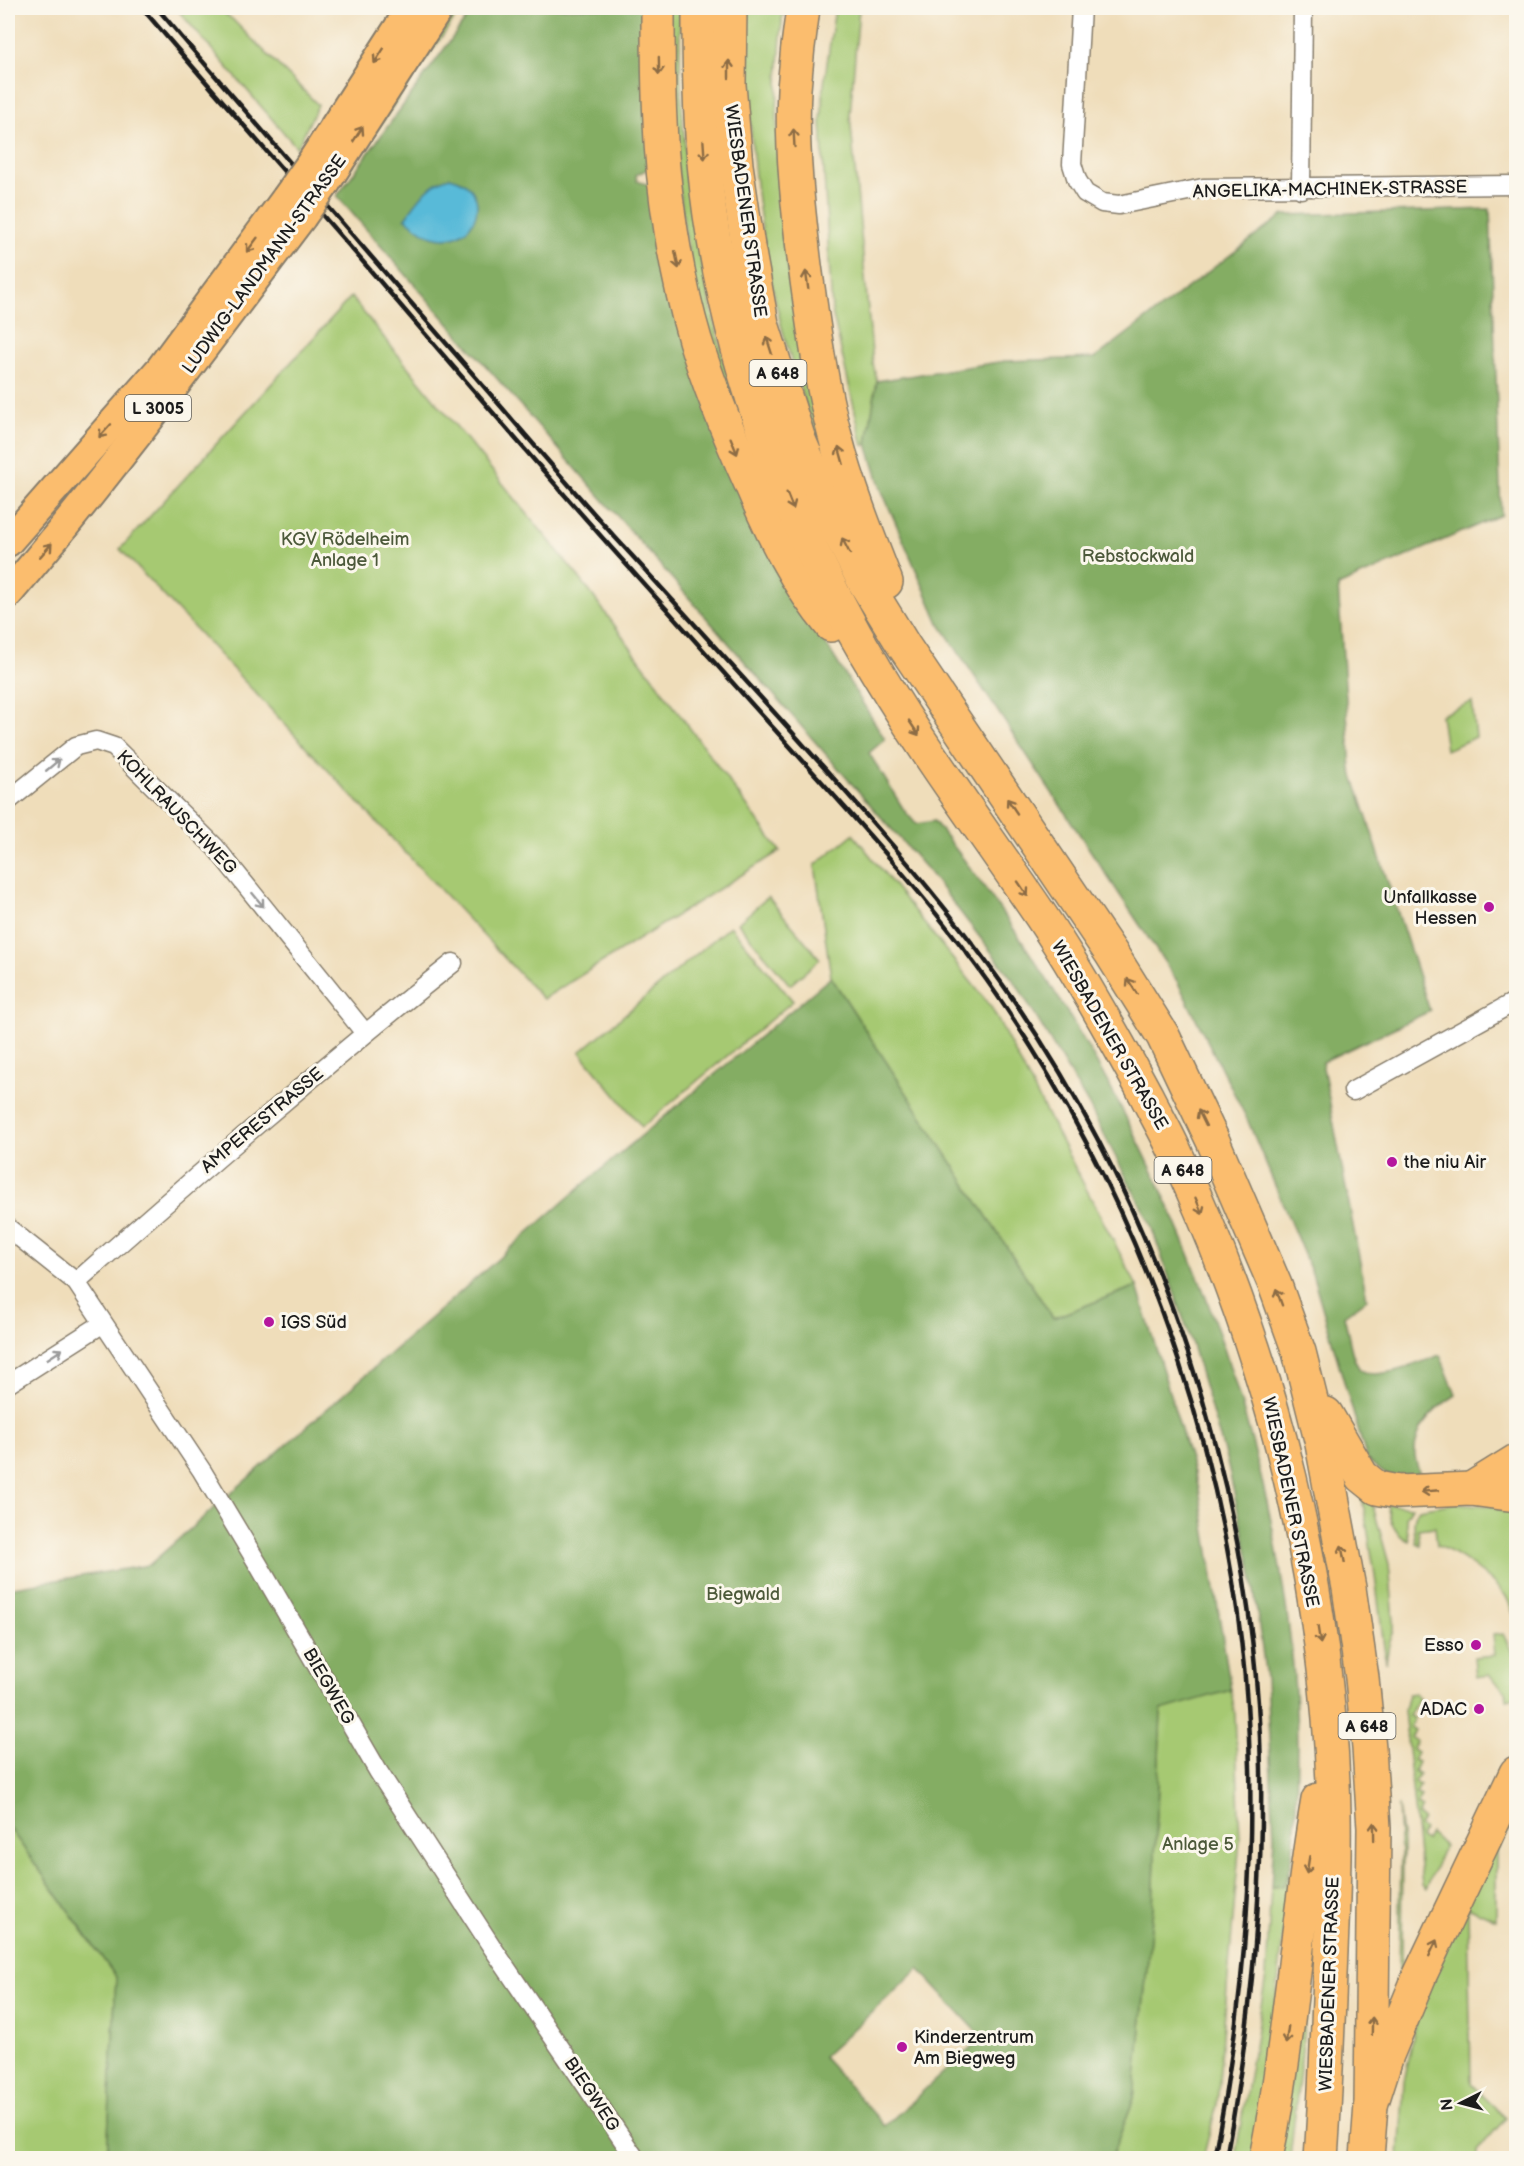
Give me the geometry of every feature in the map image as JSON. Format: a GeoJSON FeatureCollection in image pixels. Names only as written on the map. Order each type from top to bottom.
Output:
{"type":"FeatureCollection","features":[{"type":"Feature","properties":{"kind":"highway"},"geometry":{"type":"LineString","coordinates":[[658,8],[660,122],[664,172],[678,265],[694,338],[711,389],[766,518],[801,583],[821,614],[881,680]]}},
{"type":"Feature","properties":{"kind":"highway","name":"WIESBADENER STRASSE"},"geometry":{"type":"LineString","coordinates":[[699,8],[702,129],[709,213],[718,260],[750,392],[770,451],[805,537],[838,605],[881,680],[1045,921],[1125,1056],[1176,1153],[1247,1326],[1269,1396],[1287,1462],[1304,1544],[1324,1663],[1329,1724],[1334,1810],[1334,1866],[1321,2158]]}},
{"type":"Feature","properties":{"kind":"highway","name":"WIESBADENER STRASSE"},"geometry":{"type":"LineString","coordinates":[[730,8],[729,85],[736,165],[762,324],[799,440],[836,526],[864,581],[904,646],[1111,953],[1163,1036],[1213,1141],[1275,1286],[1299,1352],[1322,1444],[1347,1577],[1368,1737],[1374,1828],[1371,2105]]}},
{"type":"Feature","properties":{"kind":"highway"},"geometry":{"type":"LineString","coordinates":[[802,8],[794,89],[796,176],[802,238],[822,379],[834,434],[862,522],[886,582],[942,703]]}},
{"type":"Feature","properties":{"kind":"highway"},"geometry":{"type":"LineString","coordinates":[[1299,1352],[1327,1415],[1362,1476],[1377,1488],[1398,1492],[1471,1489],[1514,1496]]}},
{"type":"Feature","properties":{"kind":"highway"},"geometry":{"type":"LineString","coordinates":[[1471,1489],[1516,1461]]}},
{"type":"Feature","properties":{"kind":"highway"},"geometry":{"type":"LineString","coordinates":[[1266,2158],[1282,2071],[1302,1902],[1329,1724]]}},
{"type":"Feature","properties":{"kind":"highway"},"geometry":{"type":"LineString","coordinates":[[1371,2105],[1387,2055],[1420,1975],[1516,1773]]}},
{"type":"Feature","properties":{"kind":"highway"},"geometry":{"type":"LineString","coordinates":[[1310,2158],[1326,2085]]}},
{"type":"Feature","properties":{"kind":"highway","name":"A 648"},"geometry":{"type":"LineString","coordinates":[[1367,2158],[1371,2105]]}},
{"type":"Feature","properties":{"kind":"main road","name":"LUDWIG-LANDMANN-STRASSE"},"geometry":{"type":"LineString","coordinates":[[318,173],[411,8]]}},
{"type":"Feature","properties":{"kind":"main road","name":"LUDWIG-LANDMANN-STRASSE"},"geometry":{"type":"LineString","coordinates":[[8,594],[63,530],[143,427],[318,173],[439,8]]}},
{"type":"Feature","properties":{"kind":"main road","name":"LUDWIG-LANDMANN-STRASSE"},"geometry":{"type":"LineString","coordinates":[[8,542],[160,369],[294,208]]}},
{"type":"Feature","properties":{"kind":"street","name":"ANGELIKA-MACHINEK-STRASSE"},"geometry":{"type":"LineString","coordinates":[[1081,8],[1072,164],[1077,180],[1085,193],[1102,203],[1119,206],[1203,189],[1516,185]]}},
{"type":"Feature","properties":{"kind":"street"},"geometry":{"type":"LineString","coordinates":[[1301,189],[1303,8]]}},
{"type":"Feature","properties":{"kind":"street","name":"KOHLRAUSCHWEG"},"geometry":{"type":"LineString","coordinates":[[8,801],[76,746],[96,741],[114,747],[215,847],[365,1033]]}},
{"type":"Feature","properties":{"kind":"street","name":"AMPERESTRASSE"},"geometry":{"type":"LineString","coordinates":[[76,1282],[235,1142],[453,963]]}},
{"type":"Feature","properties":{"kind":"street"},"geometry":{"type":"LineString","coordinates":[[1353,1091],[1516,1001]]}},
{"type":"Feature","properties":{"kind":"street","name":"BIEGWEG"},"geometry":{"type":"LineString","coordinates":[[8,1228],[76,1282],[202,1471],[385,1781],[492,1947],[635,2158]]}},
{"type":"Feature","properties":{"kind":"street"},"geometry":{"type":"LineString","coordinates":[[8,1384],[102,1324]]}},
{"type":"Feature","properties":{"kind":"green space"},"geometry":{"type":"Polygon","coordinates":[[[176,8],[217,8],[232,19],[318,105],[297,148],[176,8]]]}},
{"type":"Feature","properties":{"kind":"green space"},"geometry":{"type":"Polygon","coordinates":[[[449,8],[462,8],[348,171],[449,8]]]}},
{"type":"Feature","properties":{"kind":"green space"},"geometry":{"type":"Polygon","coordinates":[[[474,8],[644,8],[652,164],[636,175],[637,181],[653,186],[813,623],[885,739],[869,753],[904,810],[916,824],[934,821],[992,897],[1045,977],[1094,1059],[1139,1143],[1179,1230],[1214,1319],[1243,1409],[1267,1502],[1284,1594],[1295,1687],[1297,1749],[1294,1839],[1292,1857],[1283,1886],[1271,1887],[1274,1837],[1266,1679],[1251,1568],[1227,1462],[1189,1335],[1150,1223],[1088,1104],[1017,985],[929,872],[337,196],[474,8]]]}},
{"type":"Feature","properties":{"kind":"green space"},"geometry":{"type":"Polygon","coordinates":[[[668,8],[680,8],[683,124],[697,237],[721,349],[754,461],[700,314],[684,226],[672,121],[668,8]]]}},
{"type":"Feature","properties":{"kind":"green space"},"geometry":{"type":"Polygon","coordinates":[[[746,8],[783,8],[777,107],[780,204],[789,279],[826,463],[786,342],[772,285],[754,167],[748,88],[746,8]]]}},
{"type":"Feature","properties":{"kind":"green space"},"geometry":{"type":"Polygon","coordinates":[[[835,8],[859,8],[850,115],[873,364],[877,381],[867,444],[863,446],[832,311],[821,122],[835,8]]]}},
{"type":"Feature","properties":{"kind":"green space","name":"Rebstockwald"},"geometry":{"type":"Polygon","coordinates":[[[1490,209],[1501,515],[1338,586],[1351,769],[1430,1011],[1322,1062],[1367,1299],[1344,1316],[1352,1351],[1360,1369],[1367,1373],[1387,1373],[1440,1355],[1456,1395],[1433,1413],[1418,1436],[1415,1456],[1421,1479],[1393,1480],[1367,1460],[1313,1276],[1247,1119],[1177,981],[939,623],[881,489],[867,444],[877,381],[1005,361],[1095,358],[1283,215],[1490,209]]]}},
{"type":"Feature","properties":{"kind":"green space","name":"KGV Rödelheim Anlage 1"},"geometry":{"type":"Polygon","coordinates":[[[351,297],[582,581],[780,851],[543,999],[120,549],[351,297]]]}},
{"type":"Feature","properties":{"kind":"green space"},"geometry":{"type":"Polygon","coordinates":[[[1472,702],[1476,737],[1446,750],[1441,715],[1472,702]]]}},
{"type":"Feature","properties":{"kind":"green space"},"geometry":{"type":"Polygon","coordinates":[[[853,834],[991,1007],[1137,1286],[1053,1318],[831,977],[815,865],[853,834]]]}},
{"type":"Feature","properties":{"kind":"green space"},"geometry":{"type":"Polygon","coordinates":[[[768,897],[820,959],[790,985],[738,923],[768,897]]]}},
{"type":"Feature","properties":{"kind":"green space"},"geometry":{"type":"Polygon","coordinates":[[[730,926],[793,1001],[642,1127],[580,1052],[730,926]]]}},
{"type":"Feature","properties":{"kind":"green space","name":"Biegwald"},"geometry":{"type":"Polygon","coordinates":[[[831,977],[1053,1318],[1137,1286],[1199,1489],[1231,1690],[1161,1710],[1153,1908],[1134,2098],[1111,2158],[107,2158],[116,1977],[8,1826],[8,1588],[149,1565],[579,1188],[831,977]],[[919,1969],[823,2057],[885,2126],[982,2037],[919,1969]]]}},
{"type":"Feature","properties":{"kind":"green space"},"geometry":{"type":"Polygon","coordinates":[[[1358,1486],[1371,1499],[1389,1564],[1394,1631],[1386,1663],[1374,1568],[1358,1486]]]}},
{"type":"Feature","properties":{"kind":"green space"},"geometry":{"type":"Polygon","coordinates":[[[1456,1503],[1491,1506],[1504,1511],[1507,1508],[1516,1515],[1516,1621],[1505,1595],[1492,1582],[1464,1560],[1437,1546],[1435,1527],[1418,1529],[1420,1545],[1416,1543],[1414,1521],[1419,1509],[1456,1503]]]}},
{"type":"Feature","properties":{"kind":"green space"},"geometry":{"type":"Polygon","coordinates":[[[1387,1504],[1412,1507],[1406,1517],[1409,1541],[1399,1535],[1396,1530],[1387,1504]]]}},
{"type":"Feature","properties":{"kind":"green space"},"geometry":{"type":"Polygon","coordinates":[[[1503,1634],[1516,1660],[1516,1697],[1507,1699],[1506,1691],[1489,1675],[1476,1677],[1474,1657],[1495,1655],[1493,1635],[1503,1634]]]}},
{"type":"Feature","properties":{"kind":"green space","name":"Anlage 5"},"geometry":{"type":"Polygon","coordinates":[[[1231,1690],[1235,1714],[1240,1839],[1217,2104],[1203,2158],[1111,2158],[1134,2098],[1153,1908],[1161,1709],[1231,1690]]]}},
{"type":"Feature","properties":{"kind":"green space"},"geometry":{"type":"Polygon","coordinates":[[[1415,1693],[1419,1698],[1409,1716],[1414,1718],[1410,1727],[1415,1730],[1411,1738],[1416,1741],[1412,1749],[1417,1752],[1413,1760],[1418,1762],[1414,1771],[1419,1774],[1415,1782],[1420,1785],[1416,1794],[1421,1796],[1417,1805],[1422,1808],[1418,1816],[1423,1819],[1419,1827],[1424,1830],[1420,1838],[1426,1841],[1430,1833],[1444,1846],[1426,1889],[1422,1885],[1404,1710],[1408,1694],[1415,1693]]]}},
{"type":"Feature","properties":{"kind":"green space"},"geometry":{"type":"Polygon","coordinates":[[[1516,1793],[1516,1815],[1496,1853],[1496,1920],[1468,1907],[1471,2084],[1506,2118],[1477,2151],[1477,2158],[1399,2158],[1404,2082],[1419,2008],[1516,1793]]]}},
{"type":"Feature","properties":{"kind":"green space"},"geometry":{"type":"Polygon","coordinates":[[[1398,1805],[1403,1843],[1402,1972],[1399,1970],[1401,1855],[1398,1805]]]}},
{"type":"Feature","properties":{"kind":"green space"},"geometry":{"type":"Polygon","coordinates":[[[8,1826],[116,1977],[107,2158],[8,2158],[8,1826]]]}},
{"type":"Feature","properties":{"kind":"green space"},"geometry":{"type":"Polygon","coordinates":[[[1290,1872],[1259,2158],[1235,2158],[1266,1976],[1271,1887],[1283,1886],[1290,1872]]]}},
{"type":"Feature","properties":{"kind":"green space"},"geometry":{"type":"Polygon","coordinates":[[[1310,1946],[1302,2052],[1290,2158],[1278,2158],[1310,1946]]]}},
{"type":"Feature","properties":{"kind":"water"},"geometry":{"type":"Polygon","coordinates":[[[450,177],[465,183],[474,193],[477,204],[476,216],[470,226],[460,234],[447,238],[432,236],[421,231],[405,218],[430,188],[450,177]]]}},
{"type":"Feature","properties":{"kind":"railway"},"geometry":{"type":"LineString","coordinates":[[142,8],[557,487],[854,817],[928,904],[997,995],[1052,1081],[1101,1172],[1144,1266],[1179,1363],[1208,1463],[1230,1564],[1244,1666],[1250,1768],[1247,1915],[1231,2061],[1214,2158]]}},
{"type":"Feature","properties":{"kind":"railway"},"geometry":{"type":"LineString","coordinates":[[157,8],[591,510],[901,855],[1003,985],[1059,1071],[1110,1163],[1153,1258],[1189,1357],[1219,1459],[1241,1561],[1255,1665],[1261,1768],[1260,1866],[1248,2013],[1226,2158]]}},
{"type":"Feature","properties":{"kind":"place","name":"Unfallkasse Hessen"},"geometry":{"type":"Point","coordinates":[1489,907]}},
{"type":"Feature","properties":{"kind":"place","name":"the niu Air"},"geometry":{"type":"Point","coordinates":[1392,1162]}},
{"type":"Feature","properties":{"kind":"place","name":"IGS Süd"},"geometry":{"type":"Point","coordinates":[269,1322]}},
{"type":"Feature","properties":{"kind":"place","name":"Esso"},"geometry":{"type":"Point","coordinates":[1476,1645]}},
{"type":"Feature","properties":{"kind":"place","name":"ADAC"},"geometry":{"type":"Point","coordinates":[1479,1709]}},
{"type":"Feature","properties":{"kind":"place","name":"Kinderzentrum Am Biegweg"},"geometry":{"type":"Point","coordinates":[902,2047]}}]}
